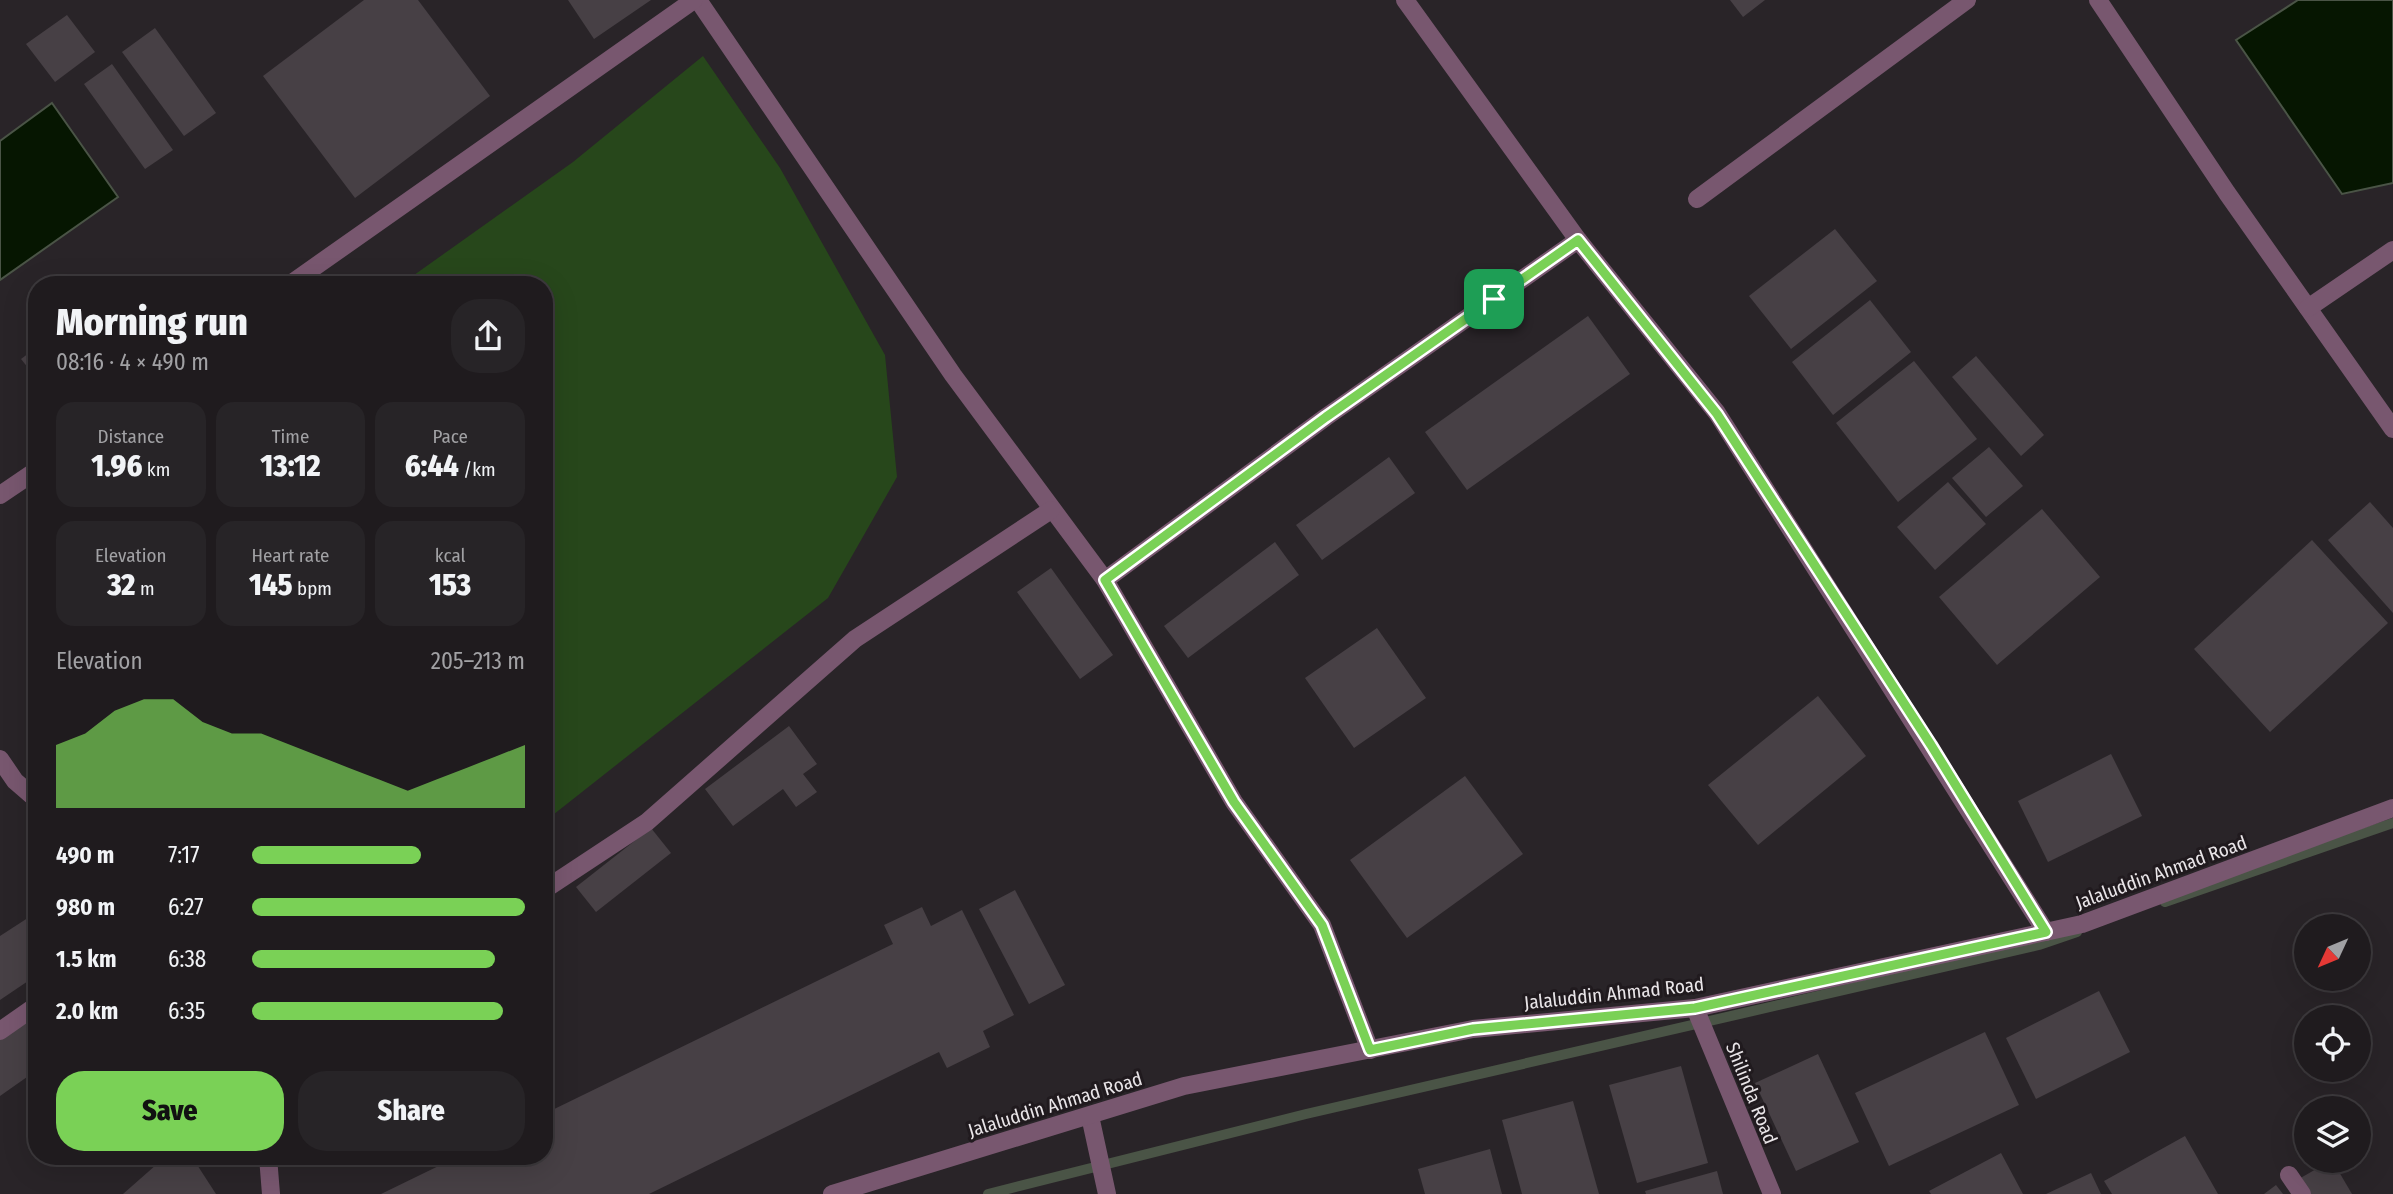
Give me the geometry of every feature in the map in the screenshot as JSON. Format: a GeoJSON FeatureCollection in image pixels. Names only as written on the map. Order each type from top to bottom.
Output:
{"type":"FeatureCollection","features":[{"type":"Feature","properties":{"kind":"street"},"geometry":{"type":"LineString","coordinates":[[302,276],[696,0],[953,375],[1105,580],[1234,802],[1322,925],[1370,1050]]}},
{"type":"Feature","properties":{"kind":"street"},"geometry":{"type":"LineString","coordinates":[[1405,0],[1578,240],[1717,414],[1931,745],[2046,932]]}},
{"type":"Feature","properties":{"kind":"street"},"geometry":{"type":"LineString","coordinates":[[1697,199],[1967,0]]}},
{"type":"Feature","properties":{"kind":"street"},"geometry":{"type":"LineString","coordinates":[[2098,0],[2393,429]]}},
{"type":"Feature","properties":{"kind":"street"},"geometry":{"type":"LineString","coordinates":[[1105,580],[1326,417],[1578,240]]}},
{"type":"Feature","properties":{"kind":"street"},"geometry":{"type":"LineString","coordinates":[[2308,308],[2393,250]]}},
{"type":"Feature","properties":{"kind":"street"},"geometry":{"type":"LineString","coordinates":[[0,495],[28,476]]}},
{"type":"Feature","properties":{"kind":"street"},"geometry":{"type":"LineString","coordinates":[[553,884],[647,822],[855,639],[1051,510]]}},
{"type":"Feature","properties":{"kind":"street"},"geometry":{"type":"LineString","coordinates":[[0,759],[15,781],[28,792]]}},
{"type":"Feature","properties":{"kind":"street","name":"Jalaluddin Ahmad Road"},"geometry":{"type":"LineString","coordinates":[[832,1194],[1184,1086],[1473,1029],[1695,1008],[2082,924],[2393,808]]}},
{"type":"Feature","properties":{"kind":"street","name":"Shilinda Road"},"geometry":{"type":"LineString","coordinates":[[1695,1008],[1772,1194]]}},
{"type":"Feature","properties":{"kind":"street"},"geometry":{"type":"LineString","coordinates":[[0,1031],[28,1011]]}},
{"type":"Feature","properties":{"kind":"street"},"geometry":{"type":"LineString","coordinates":[[1090,1116],[1107,1194]]}},
{"type":"Feature","properties":{"kind":"street"},"geometry":{"type":"LineString","coordinates":[[269,1165],[271,1194]]}},
{"type":"Feature","properties":{"kind":"street"},"geometry":{"type":"LineString","coordinates":[[2289,1175],[2302,1194]]}},
{"type":"Feature","properties":{"kind":"green space"},"geometry":{"type":"Polygon","coordinates":[[[703,56],[780,168],[885,355],[897,477],[828,598],[553,815],[553,276],[413,276],[573,162],[703,56]]]}},
{"type":"Feature","properties":{"kind":"shaded area"},"geometry":{"type":"Polygon","coordinates":[[[2298,0],[2393,0],[2393,183],[2342,194],[2236,40],[2298,0]]]}},
{"type":"Feature","properties":{"kind":"shaded area"},"geometry":{"type":"Polygon","coordinates":[[[52,103],[118,197],[0,280],[0,141],[52,103]]]}},
{"type":"Feature","properties":{"kind":"building"},"geometry":{"type":"Polygon","coordinates":[[[364,0],[418,0],[490,96],[355,198],[263,76],[364,0]]]}},
{"type":"Feature","properties":{"kind":"building"},"geometry":{"type":"Polygon","coordinates":[[[568,0],[651,0],[594,39],[568,0]]]}},
{"type":"Feature","properties":{"kind":"building"},"geometry":{"type":"Polygon","coordinates":[[[1730,0],[1765,0],[1743,17],[1730,0]]]}},
{"type":"Feature","properties":{"kind":"building"},"geometry":{"type":"Polygon","coordinates":[[[67,15],[95,52],[55,82],[26,44],[67,15]]]}},
{"type":"Feature","properties":{"kind":"building"},"geometry":{"type":"Polygon","coordinates":[[[155,28],[216,113],[184,136],[122,52],[155,28]]]}},
{"type":"Feature","properties":{"kind":"building"},"geometry":{"type":"Polygon","coordinates":[[[112,64],[173,150],[145,169],[84,84],[112,64]]]}},
{"type":"Feature","properties":{"kind":"building"},"geometry":{"type":"Polygon","coordinates":[[[1835,229],[1877,281],[1791,349],[1749,296],[1835,229]]]}},
{"type":"Feature","properties":{"kind":"building"},"geometry":{"type":"Polygon","coordinates":[[[1870,300],[1911,352],[1833,415],[1792,362],[1870,300]]]}},
{"type":"Feature","properties":{"kind":"building"},"geometry":{"type":"Polygon","coordinates":[[[1588,316],[1630,374],[1467,490],[1425,432],[1588,316]]]}},
{"type":"Feature","properties":{"kind":"building"},"geometry":{"type":"Polygon","coordinates":[[[28,354],[28,368],[21,359],[28,354]]]}},
{"type":"Feature","properties":{"kind":"building"},"geometry":{"type":"Polygon","coordinates":[[[1976,356],[2044,435],[2021,456],[1952,377],[1976,356]]]}},
{"type":"Feature","properties":{"kind":"building"},"geometry":{"type":"Polygon","coordinates":[[[1914,361],[1977,439],[1898,502],[1836,423],[1914,361]]]}},
{"type":"Feature","properties":{"kind":"building"},"geometry":{"type":"Polygon","coordinates":[[[1989,447],[2023,486],[1986,517],[1952,478],[1989,447]]]}},
{"type":"Feature","properties":{"kind":"building"},"geometry":{"type":"Polygon","coordinates":[[[1389,457],[1415,493],[1322,560],[1296,525],[1389,457]]]}},
{"type":"Feature","properties":{"kind":"building"},"geometry":{"type":"Polygon","coordinates":[[[1948,482],[1986,524],[1935,570],[1897,527],[1948,482]]]}},
{"type":"Feature","properties":{"kind":"building"},"geometry":{"type":"Polygon","coordinates":[[[2370,502],[2393,528],[2393,613],[2328,540],[2370,502]]]}},
{"type":"Feature","properties":{"kind":"building"},"geometry":{"type":"Polygon","coordinates":[[[2042,509],[2100,577],[1997,665],[1939,597],[2042,509]]]}},
{"type":"Feature","properties":{"kind":"building"},"geometry":{"type":"Polygon","coordinates":[[[2312,540],[2388,623],[2270,732],[2194,649],[2312,540]]]}},
{"type":"Feature","properties":{"kind":"building"},"geometry":{"type":"Polygon","coordinates":[[[1275,542],[1299,575],[1188,658],[1164,626],[1275,542]]]}},
{"type":"Feature","properties":{"kind":"building"},"geometry":{"type":"Polygon","coordinates":[[[1051,568],[1113,655],[1080,679],[1017,592],[1051,568]]]}},
{"type":"Feature","properties":{"kind":"building"},"geometry":{"type":"Polygon","coordinates":[[[1377,628],[1426,698],[1354,748],[1305,678],[1377,628]]]}},
{"type":"Feature","properties":{"kind":"building"},"geometry":{"type":"Polygon","coordinates":[[[1818,696],[1866,756],[1758,845],[1708,785],[1818,696]]]}},
{"type":"Feature","properties":{"kind":"building"},"geometry":{"type":"Polygon","coordinates":[[[789,726],[817,764],[803,774],[817,792],[796,807],[783,789],[733,826],[705,789],[789,726]]]}},
{"type":"Feature","properties":{"kind":"building"},"geometry":{"type":"Polygon","coordinates":[[[2111,754],[2142,816],[2048,862],[2018,801],[2111,754]]]}},
{"type":"Feature","properties":{"kind":"building"},"geometry":{"type":"Polygon","coordinates":[[[1465,776],[1523,854],[1407,938],[1350,860],[1465,776]]]}},
{"type":"Feature","properties":{"kind":"building"},"geometry":{"type":"Polygon","coordinates":[[[651,828],[671,853],[596,912],[576,887],[651,828]]]}},
{"type":"Feature","properties":{"kind":"building"},"geometry":{"type":"Polygon","coordinates":[[[1015,890],[1065,985],[1029,1004],[979,909],[1015,890]]]}},
{"type":"Feature","properties":{"kind":"building"},"geometry":{"type":"Polygon","coordinates":[[[922,907],[931,926],[962,910],[1014,1015],[983,1031],[990,1047],[947,1068],[939,1052],[649,1194],[381,1194],[441,1165],[553,1165],[553,1110],[893,944],[884,925],[922,907]]]}},
{"type":"Feature","properties":{"kind":"building"},"geometry":{"type":"Polygon","coordinates":[[[28,918],[28,981],[0,1000],[0,936],[28,918]]]}},
{"type":"Feature","properties":{"kind":"building"},"geometry":{"type":"Polygon","coordinates":[[[2099,991],[2130,1052],[2036,1099],[2006,1038],[2099,991]]]}},
{"type":"Feature","properties":{"kind":"building"},"geometry":{"type":"Polygon","coordinates":[[[28,1011],[28,1076],[0,1096],[0,1030],[28,1011]]]}},
{"type":"Feature","properties":{"kind":"building"},"geometry":{"type":"Polygon","coordinates":[[[1985,1032],[2019,1105],[1889,1166],[1855,1093],[1985,1032]]]}},
{"type":"Feature","properties":{"kind":"building"},"geometry":{"type":"Polygon","coordinates":[[[1818,1054],[1859,1142],[1796,1171],[1755,1083],[1818,1054]]]}},
{"type":"Feature","properties":{"kind":"building"},"geometry":{"type":"Polygon","coordinates":[[[1681,1066],[1708,1163],[1637,1183],[1609,1085],[1681,1066]]]}},
{"type":"Feature","properties":{"kind":"building"},"geometry":{"type":"Polygon","coordinates":[[[1573,1101],[1599,1194],[1522,1194],[1502,1120],[1573,1101]]]}},
{"type":"Feature","properties":{"kind":"building"},"geometry":{"type":"Polygon","coordinates":[[[2185,1136],[2218,1194],[2112,1194],[2104,1181],[2185,1136]]]}},
{"type":"Feature","properties":{"kind":"building"},"geometry":{"type":"Polygon","coordinates":[[[1490,1149],[1502,1194],[1425,1194],[1418,1169],[1490,1149]]]}},
{"type":"Feature","properties":{"kind":"building"},"geometry":{"type":"Polygon","coordinates":[[[2001,1153],[2023,1194],[1931,1194],[1929,1191],[2001,1153]]]}},
{"type":"Feature","properties":{"kind":"building"},"geometry":{"type":"Polygon","coordinates":[[[156,1165],[197,1165],[216,1194],[123,1194],[156,1165]]]}},
{"type":"Feature","properties":{"kind":"building"},"geometry":{"type":"Polygon","coordinates":[[[1717,1171],[1723,1194],[1646,1194],[1645,1191],[1717,1171]]]}},
{"type":"Feature","properties":{"kind":"building"},"geometry":{"type":"Polygon","coordinates":[[[2091,1173],[2101,1194],[2046,1194],[2091,1173]]]}},
{"type":"Feature","properties":{"kind":"building"},"geometry":{"type":"Polygon","coordinates":[[[2309,1173],[2340,1173],[2352,1194],[2306,1194],[2297,1180],[2309,1173]]]}},
{"type":"Feature","properties":{"kind":"building"},"geometry":{"type":"Polygon","coordinates":[[[2276,1185],[2283,1194],[2264,1194],[2276,1185]]]}},
{"type":"Feature","properties":{"kind":"waterway"},"geometry":{"type":"LineString","coordinates":[[2165,902],[2393,823]]}},
{"type":"Feature","properties":{"kind":"waterway"},"geometry":{"type":"LineString","coordinates":[[988,1194],[1306,1114],[2039,945],[2077,932]]}},
{"type":"Feature","properties":{"kind":"route"},"geometry":{"type":"LineString","coordinates":[[1578,240],[1717,414],[1931,745],[2046,932],[1695,1008],[1473,1029],[1370,1050],[1322,925],[1234,802],[1105,580],[1326,417],[1494,299],[1578,240]]}}]}
